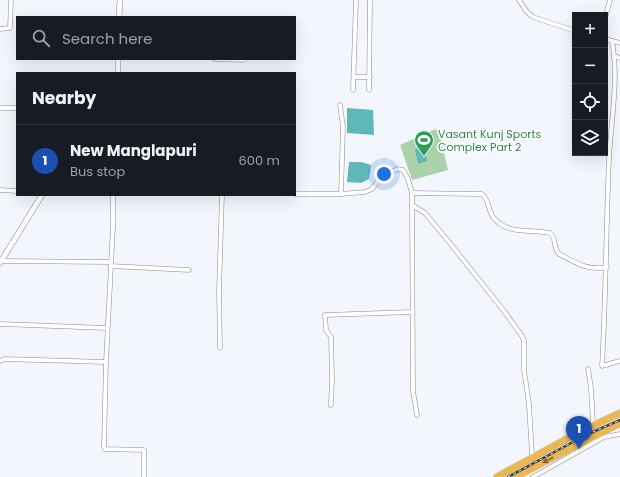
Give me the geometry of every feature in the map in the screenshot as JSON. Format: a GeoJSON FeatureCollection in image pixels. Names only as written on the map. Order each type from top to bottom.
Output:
{"type":"FeatureCollection","features":[{"type":"Feature","properties":{"kind":"highway"},"geometry":{"type":"LineString","coordinates":[[497,477],[620,412]]}},
{"type":"Feature","properties":{"kind":"highway"},"geometry":{"type":"LineString","coordinates":[[515,477],[618,424],[611,417]]}},
{"type":"Feature","properties":{"kind":"street"},"geometry":{"type":"LineString","coordinates":[[0,29],[10,28],[11,0]]}},
{"type":"Feature","properties":{"kind":"street"},"geometry":{"type":"LineString","coordinates":[[119,16],[120,0]]}},
{"type":"Feature","properties":{"kind":"street"},"geometry":{"type":"LineString","coordinates":[[353,90],[356,0]]}},
{"type":"Feature","properties":{"kind":"street"},"geometry":{"type":"LineString","coordinates":[[370,0],[370,90]]}},
{"type":"Feature","properties":{"kind":"street"},"geometry":{"type":"LineString","coordinates":[[519,0],[527,12],[533,17],[572,30]]}},
{"type":"Feature","properties":{"kind":"street"},"geometry":{"type":"LineString","coordinates":[[607,12],[610,0]]}},
{"type":"Feature","properties":{"kind":"street"},"geometry":{"type":"LineString","coordinates":[[608,40],[620,43]]}},
{"type":"Feature","properties":{"kind":"street"},"geometry":{"type":"LineString","coordinates":[[612,41],[615,63],[609,160],[607,267],[602,366],[620,361]]}},
{"type":"Feature","properties":{"kind":"street"},"geometry":{"type":"LineString","coordinates":[[614,56],[620,58]]}},
{"type":"Feature","properties":{"kind":"street"},"geometry":{"type":"LineString","coordinates":[[118,60],[118,72]]}},
{"type":"Feature","properties":{"kind":"street"},"geometry":{"type":"LineString","coordinates":[[615,63],[620,64]]}},
{"type":"Feature","properties":{"kind":"street"},"geometry":{"type":"LineString","coordinates":[[354,78],[370,77]]}},
{"type":"Feature","properties":{"kind":"street"},"geometry":{"type":"LineString","coordinates":[[340,105],[343,127],[341,194]]}},
{"type":"Feature","properties":{"kind":"street"},"geometry":{"type":"LineString","coordinates":[[0,108],[16,108]]}},
{"type":"Feature","properties":{"kind":"street"},"geometry":{"type":"LineString","coordinates":[[296,194],[341,194],[369,191],[384,175],[398,169],[405,172],[412,193],[413,392],[417,415]]}},
{"type":"Feature","properties":{"kind":"street"},"geometry":{"type":"LineString","coordinates":[[0,190],[16,191]]}},
{"type":"Feature","properties":{"kind":"street"},"geometry":{"type":"LineString","coordinates":[[412,193],[480,194],[486,198],[489,210],[493,217],[502,225],[514,229],[550,233],[553,237],[556,251],[560,254],[590,268],[598,269],[607,267]]}},
{"type":"Feature","properties":{"kind":"street"},"geometry":{"type":"LineString","coordinates":[[1,262],[41,196]]}},
{"type":"Feature","properties":{"kind":"street"},"geometry":{"type":"LineString","coordinates":[[112,196],[104,448],[144,450],[144,477]]}},
{"type":"Feature","properties":{"kind":"street"},"geometry":{"type":"LineString","coordinates":[[220,348],[219,291],[222,196]]}},
{"type":"Feature","properties":{"kind":"street"},"geometry":{"type":"LineString","coordinates":[[412,204],[425,213],[504,311],[522,336],[524,341],[524,370],[529,404],[532,455]]}},
{"type":"Feature","properties":{"kind":"street"},"geometry":{"type":"LineString","coordinates":[[1,262],[111,264],[189,270]]}},
{"type":"Feature","properties":{"kind":"street"},"geometry":{"type":"LineString","coordinates":[[330,405],[332,378],[331,337],[326,330],[325,316],[412,312]]}},
{"type":"Feature","properties":{"kind":"street"},"geometry":{"type":"LineString","coordinates":[[0,324],[107,328]]}},
{"type":"Feature","properties":{"kind":"street"},"geometry":{"type":"LineString","coordinates":[[0,361],[4,359],[106,362]]}},
{"type":"Feature","properties":{"kind":"street"},"geometry":{"type":"LineString","coordinates":[[588,368],[593,423]]}},
{"type":"Feature","properties":{"kind":"street"},"geometry":{"type":"LineString","coordinates":[[491,477],[593,423],[620,412]]}},
{"type":"Feature","properties":{"kind":"street"},"geometry":{"type":"LineString","coordinates":[[533,477],[604,437],[620,434]]}},
{"type":"Feature","properties":{"kind":"green space","name":"Vasant Kunj Sports Complex Part 2"},"geometry":{"type":"Polygon","coordinates":[[[438,128],[448,170],[412,180],[400,145],[438,128]]]}},
{"type":"Feature","properties":{"kind":"water"},"geometry":{"type":"Polygon","coordinates":[[[347,108],[373,110],[374,135],[347,133],[347,108]]]}},
{"type":"Feature","properties":{"kind":"water"},"geometry":{"type":"Polygon","coordinates":[[[423,147],[427,161],[418,164],[415,149],[423,147]]]}},
{"type":"Feature","properties":{"kind":"water"},"geometry":{"type":"Polygon","coordinates":[[[349,162],[361,162],[371,165],[369,179],[361,183],[347,182],[349,162]]]}},
{"type":"Feature","properties":{"kind":"railway"},"geometry":{"type":"LineString","coordinates":[[508,477],[586,435],[620,420]]}},
{"type":"Feature","properties":{"kind":"place","name":"Vasant Kunj Sports Complex Part 2"},"geometry":{"type":"Point","coordinates":[424,157]}},
{"type":"Feature","properties":{"kind":"place","name":"New Manglapuri"},"geometry":{"type":"Point","coordinates":[579,449]}}]}
